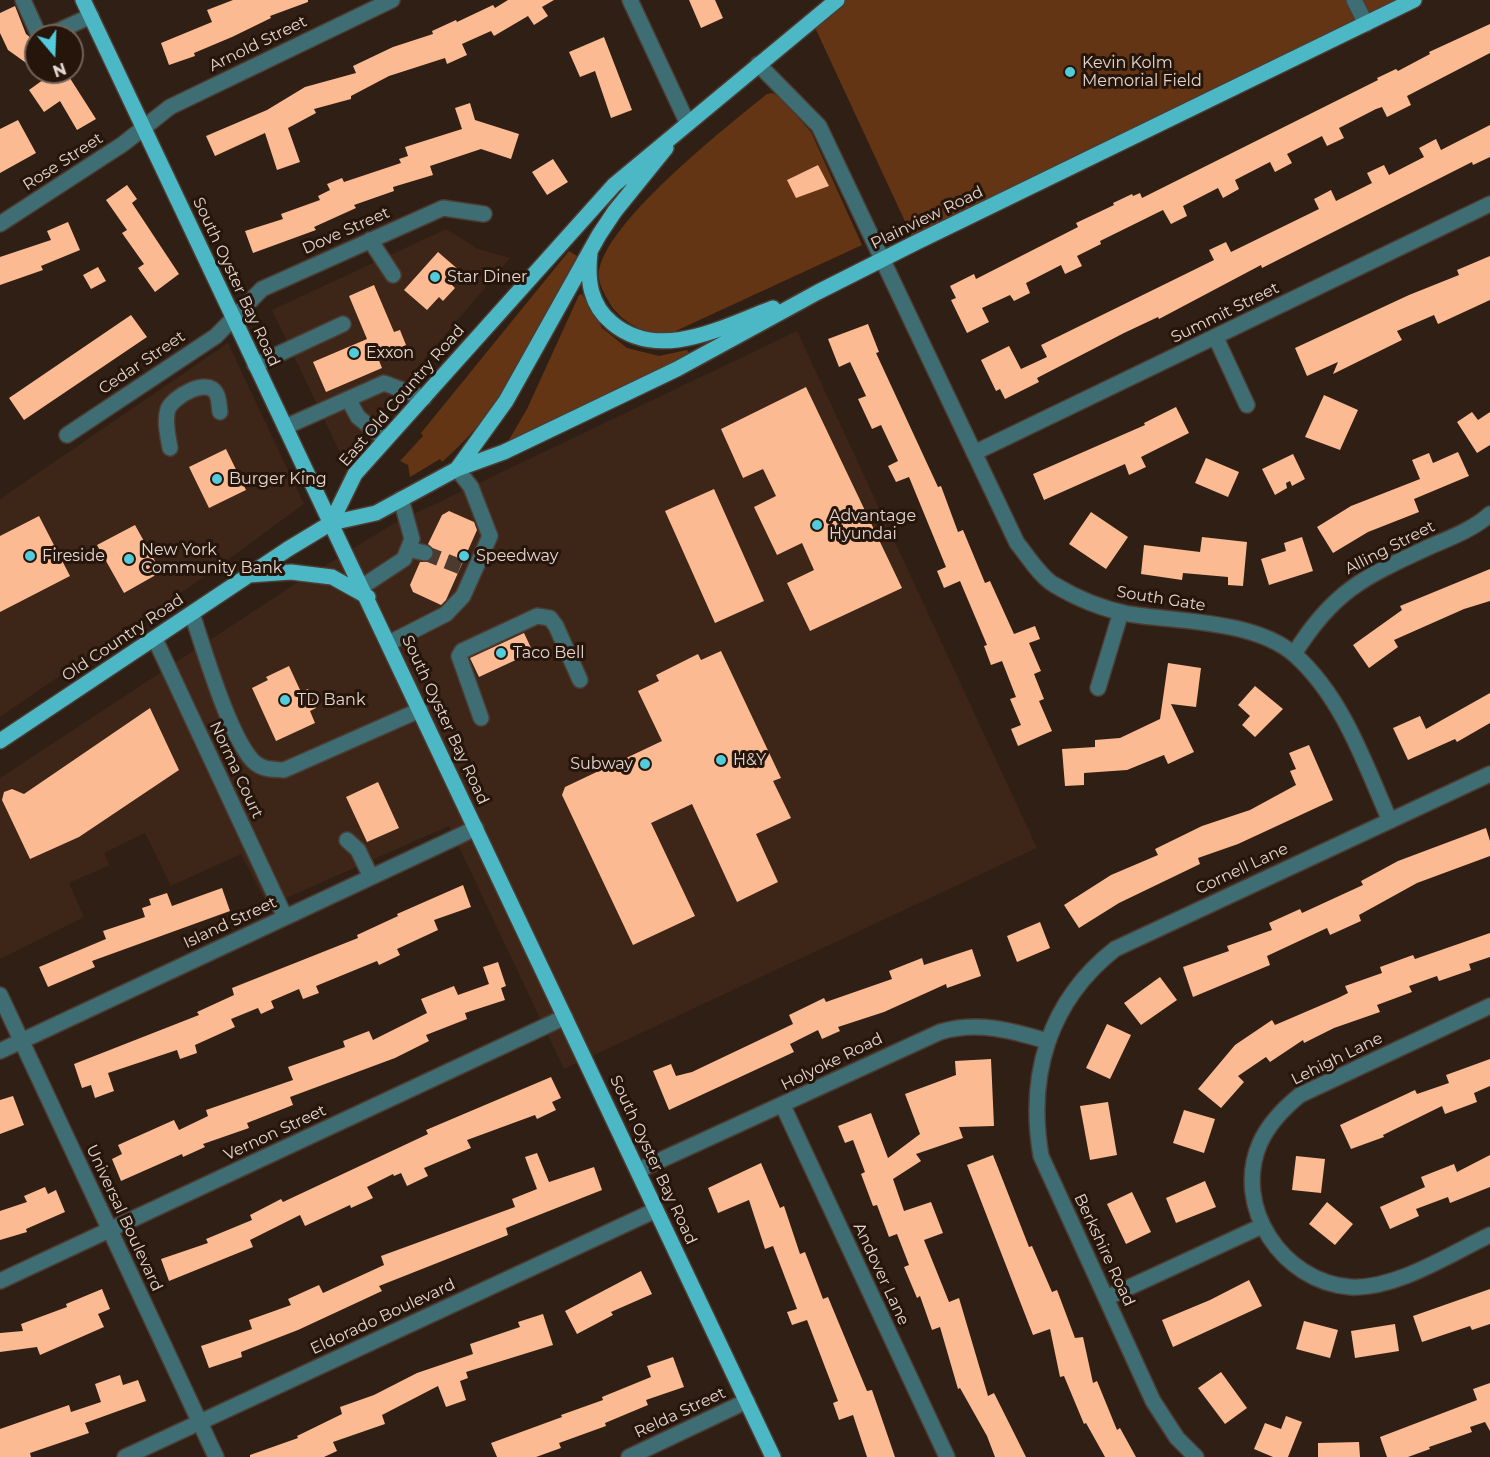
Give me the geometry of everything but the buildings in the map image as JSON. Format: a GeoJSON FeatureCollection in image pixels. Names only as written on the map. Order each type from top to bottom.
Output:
{"type":"FeatureCollection","features":[{"type":"Feature","properties":{"kind":"main road","name":"South Oyster Bay Road"},"geometry":{"type":"LineString","coordinates":[[83,0],[255,365],[365,591],[773,1457]]}},
{"type":"Feature","properties":{"kind":"main road","name":"East Old Country Road"},"geometry":{"type":"LineString","coordinates":[[331,523],[355,474],[614,185],[687,122],[837,0]]}},
{"type":"Feature","properties":{"kind":"main road","name":"Plainview Road"},"geometry":{"type":"LineString","coordinates":[[457,469],[504,452],[677,369],[818,292],[1414,0]]}},
{"type":"Feature","properties":{"kind":"main road","name":"East Old Country Road"},"geometry":{"type":"LineString","coordinates":[[457,469],[506,401],[590,250],[615,211],[687,122]]}},
{"type":"Feature","properties":{"kind":"main road"},"geometry":{"type":"LineString","coordinates":[[590,250],[589,285],[601,311],[620,330],[644,340],[669,341],[697,336],[818,292]]}},
{"type":"Feature","properties":{"kind":"main road","name":"Old Country Road"},"geometry":{"type":"LineString","coordinates":[[0,741],[331,523],[376,513],[457,469]]}},
{"type":"Feature","properties":{"kind":"main road"},"geometry":{"type":"LineString","coordinates":[[249,575],[291,572],[332,577],[365,591]]}},
{"type":"Feature","properties":{"kind":"street"},"geometry":{"type":"LineString","coordinates":[[23,0],[34,24]]}},
{"type":"Feature","properties":{"kind":"street","name":"Arnold Street"},"geometry":{"type":"LineString","coordinates":[[144,128],[170,107],[392,0]]}},
{"type":"Feature","properties":{"kind":"street"},"geometry":{"type":"LineString","coordinates":[[630,0],[687,122]]}},
{"type":"Feature","properties":{"kind":"street"},"geometry":{"type":"LineString","coordinates":[[1354,0],[1366,24]]}},
{"type":"Feature","properties":{"kind":"street"},"geometry":{"type":"LineString","coordinates":[[73,24],[91,16]]}},
{"type":"Feature","properties":{"kind":"street","name":"South Gate"},"geometry":{"type":"LineString","coordinates":[[758,64],[819,126],[881,261],[1017,543],[1050,583],[1097,606],[1121,612],[1186,619],[1260,636],[1294,654],[1327,691],[1354,741],[1390,821]]}},
{"type":"Feature","properties":{"kind":"street","name":"Rose Street"},"geometry":{"type":"LineString","coordinates":[[0,224],[144,128]]}},
{"type":"Feature","properties":{"kind":"street","name":"Summit Street"},"geometry":{"type":"LineString","coordinates":[[975,453],[1490,204]]}},
{"type":"Feature","properties":{"kind":"street","name":"Dove Street"},"geometry":{"type":"LineString","coordinates":[[233,316],[262,289],[442,208],[484,214]]}},
{"type":"Feature","properties":{"kind":"street"},"geometry":{"type":"LineString","coordinates":[[370,240],[393,275]]}},
{"type":"Feature","properties":{"kind":"street","name":"Cedar Street"},"geometry":{"type":"LineString","coordinates":[[67,435],[216,336],[233,316]]}},
{"type":"Feature","properties":{"kind":"street"},"geometry":{"type":"LineString","coordinates":[[255,365],[343,324]]}},
{"type":"Feature","properties":{"kind":"street"},"geometry":{"type":"LineString","coordinates":[[1216,338],[1247,405]]}},
{"type":"Feature","properties":{"kind":"street"},"geometry":{"type":"LineString","coordinates":[[285,427],[384,383],[424,398]]}},
{"type":"Feature","properties":{"kind":"street"},"geometry":{"type":"LineString","coordinates":[[170,448],[166,418],[174,402],[201,386],[211,387],[217,393],[220,412]]}},
{"type":"Feature","properties":{"kind":"street"},"geometry":{"type":"LineString","coordinates":[[348,399],[358,417],[385,439]]}},
{"type":"Feature","properties":{"kind":"street"},"geometry":{"type":"LineString","coordinates":[[389,643],[446,614],[463,596],[468,568],[490,536],[471,487],[457,469]]}},
{"type":"Feature","properties":{"kind":"street"},"geometry":{"type":"LineString","coordinates":[[365,591],[404,559],[412,539],[401,499]]}},
{"type":"Feature","properties":{"kind":"street","name":"Alling Street"},"geometry":{"type":"LineString","coordinates":[[1294,654],[1310,629],[1346,590],[1372,573],[1458,534],[1490,513]]}},
{"type":"Feature","properties":{"kind":"street"},"geometry":{"type":"LineString","coordinates":[[408,549],[424,553]]}},
{"type":"Feature","properties":{"kind":"street"},"geometry":{"type":"LineString","coordinates":[[1098,688],[1121,612]]}},
{"type":"Feature","properties":{"kind":"street"},"geometry":{"type":"LineString","coordinates":[[192,614],[213,674],[244,748],[255,762],[266,769],[284,770],[420,710]]}},
{"type":"Feature","properties":{"kind":"street"},"geometry":{"type":"LineString","coordinates":[[481,717],[459,663],[459,656],[462,651],[537,616],[550,618],[556,626],[580,681]]}},
{"type":"Feature","properties":{"kind":"street","name":"Norma Court"},"geometry":{"type":"LineString","coordinates":[[155,639],[285,917]]}},
{"type":"Feature","properties":{"kind":"street","name":"Cornell Lane"},"geometry":{"type":"LineString","coordinates":[[1047,1041],[1054,1023],[1088,973],[1115,949],[1490,774]]}},
{"type":"Feature","properties":{"kind":"street","name":"Island Street"},"geometry":{"type":"LineString","coordinates":[[0,1051],[476,828]]}},
{"type":"Feature","properties":{"kind":"street"},"geometry":{"type":"LineString","coordinates":[[347,840],[358,850],[371,877]]}},
{"type":"Feature","properties":{"kind":"street","name":"Universal Boulevard"},"geometry":{"type":"LineString","coordinates":[[0,995],[216,1457]]}},
{"type":"Feature","properties":{"kind":"street","name":"Lehigh Lane"},"geometry":{"type":"LineString","coordinates":[[1490,1006],[1300,1095],[1280,1111],[1260,1143],[1253,1173],[1255,1201],[1262,1226],[1276,1250],[1298,1268],[1333,1284],[1351,1287],[1376,1286],[1413,1272],[1490,1235]]}},
{"type":"Feature","properties":{"kind":"street","name":"Vernon Street"},"geometry":{"type":"LineString","coordinates":[[0,1281],[566,1017]]}},
{"type":"Feature","properties":{"kind":"street","name":"Holyoke Road"},"geometry":{"type":"LineString","coordinates":[[639,1170],[783,1106],[903,1048],[959,1026],[1004,1028],[1047,1041]]}},
{"type":"Feature","properties":{"kind":"street","name":"Berkshire Road"},"geometry":{"type":"LineString","coordinates":[[1047,1041],[1041,1059],[1036,1094],[1036,1128],[1041,1156],[1153,1401],[1177,1438],[1196,1457]]}},
{"type":"Feature","properties":{"kind":"street","name":"Andover Lane"},"geometry":{"type":"LineString","coordinates":[[783,1106],[947,1457]]}},
{"type":"Feature","properties":{"kind":"street","name":"Eldorado Boulevard"},"geometry":{"type":"LineString","coordinates":[[125,1457],[656,1210]]}},
{"type":"Feature","properties":{"kind":"street"},"geometry":{"type":"LineString","coordinates":[[1106,1298],[1262,1226]]}},
{"type":"Feature","properties":{"kind":"street","name":"Relda Street"},"geometry":{"type":"LineString","coordinates":[[629,1457],[747,1401]]}},
{"type":"Feature","properties":{"kind":"shaded area"},"geometry":{"type":"Polygon","coordinates":[[[837,0],[1414,0],[915,243],[812,21],[837,0]]]}},
{"type":"Feature","properties":{"kind":"shaded area"},"geometry":{"type":"Polygon","coordinates":[[[772,93],[779,96],[811,132],[862,245],[667,335],[643,330],[630,323],[612,307],[599,278],[603,258],[618,233],[667,179],[724,129],[767,94],[772,93]]]}},
{"type":"Feature","properties":{"kind":"shaded area"},"geometry":{"type":"Polygon","coordinates":[[[446,229],[478,249],[510,258],[342,457],[272,310],[446,229]]]}},
{"type":"Feature","properties":{"kind":"shaded area"},"geometry":{"type":"Polygon","coordinates":[[[569,251],[577,256],[519,365],[486,416],[442,462],[440,459],[410,477],[408,465],[400,461],[423,436],[421,433],[569,251]]]}},
{"type":"Feature","properties":{"kind":"shaded area"},"geometry":{"type":"Polygon","coordinates":[[[582,294],[602,328],[627,348],[659,356],[687,350],[690,356],[506,445],[527,409],[579,295],[582,294]]]}},
{"type":"Feature","properties":{"kind":"shaded area"},"geometry":{"type":"Polygon","coordinates":[[[797,331],[1037,848],[564,1069],[449,826],[268,906],[241,854],[171,886],[145,833],[104,853],[110,865],[69,883],[84,917],[0,959],[0,778],[295,584],[393,524],[797,331]]]}},
{"type":"Feature","properties":{"kind":"shaded area"},"geometry":{"type":"Polygon","coordinates":[[[228,343],[304,504],[214,570],[0,717],[0,499],[228,343]]]}},
{"type":"Feature","properties":{"kind":"tunnel"},"geometry":{"type":"LineString","coordinates":[[425,553],[461,567]]}},
{"type":"Feature","properties":{"kind":"place","name":"Kevin Kolm Memorial Field"},"geometry":{"type":"Point","coordinates":[1070,72]}},
{"type":"Feature","properties":{"kind":"place","name":"Star Diner"},"geometry":{"type":"Point","coordinates":[435,277]}},
{"type":"Feature","properties":{"kind":"place","name":"Exxon"},"geometry":{"type":"Point","coordinates":[354,353]}},
{"type":"Feature","properties":{"kind":"place","name":"Burger King"},"geometry":{"type":"Point","coordinates":[217,479]}},
{"type":"Feature","properties":{"kind":"place","name":"Advantage Hyundai"},"geometry":{"type":"Point","coordinates":[817,525]}},
{"type":"Feature","properties":{"kind":"place","name":"Fireside"},"geometry":{"type":"Point","coordinates":[30,556]}},
{"type":"Feature","properties":{"kind":"place","name":"Speedway"},"geometry":{"type":"Point","coordinates":[464,556]}},
{"type":"Feature","properties":{"kind":"place","name":"New York Community Bank"},"geometry":{"type":"Point","coordinates":[129,559]}},
{"type":"Feature","properties":{"kind":"place","name":"Taco Bell"},"geometry":{"type":"Point","coordinates":[501,653]}},
{"type":"Feature","properties":{"kind":"place","name":"TD Bank"},"geometry":{"type":"Point","coordinates":[285,700]}},
{"type":"Feature","properties":{"kind":"place","name":"H&Y"},"geometry":{"type":"Point","coordinates":[721,760]}},
{"type":"Feature","properties":{"kind":"place","name":"Subway"},"geometry":{"type":"Point","coordinates":[645,764]}}]}
